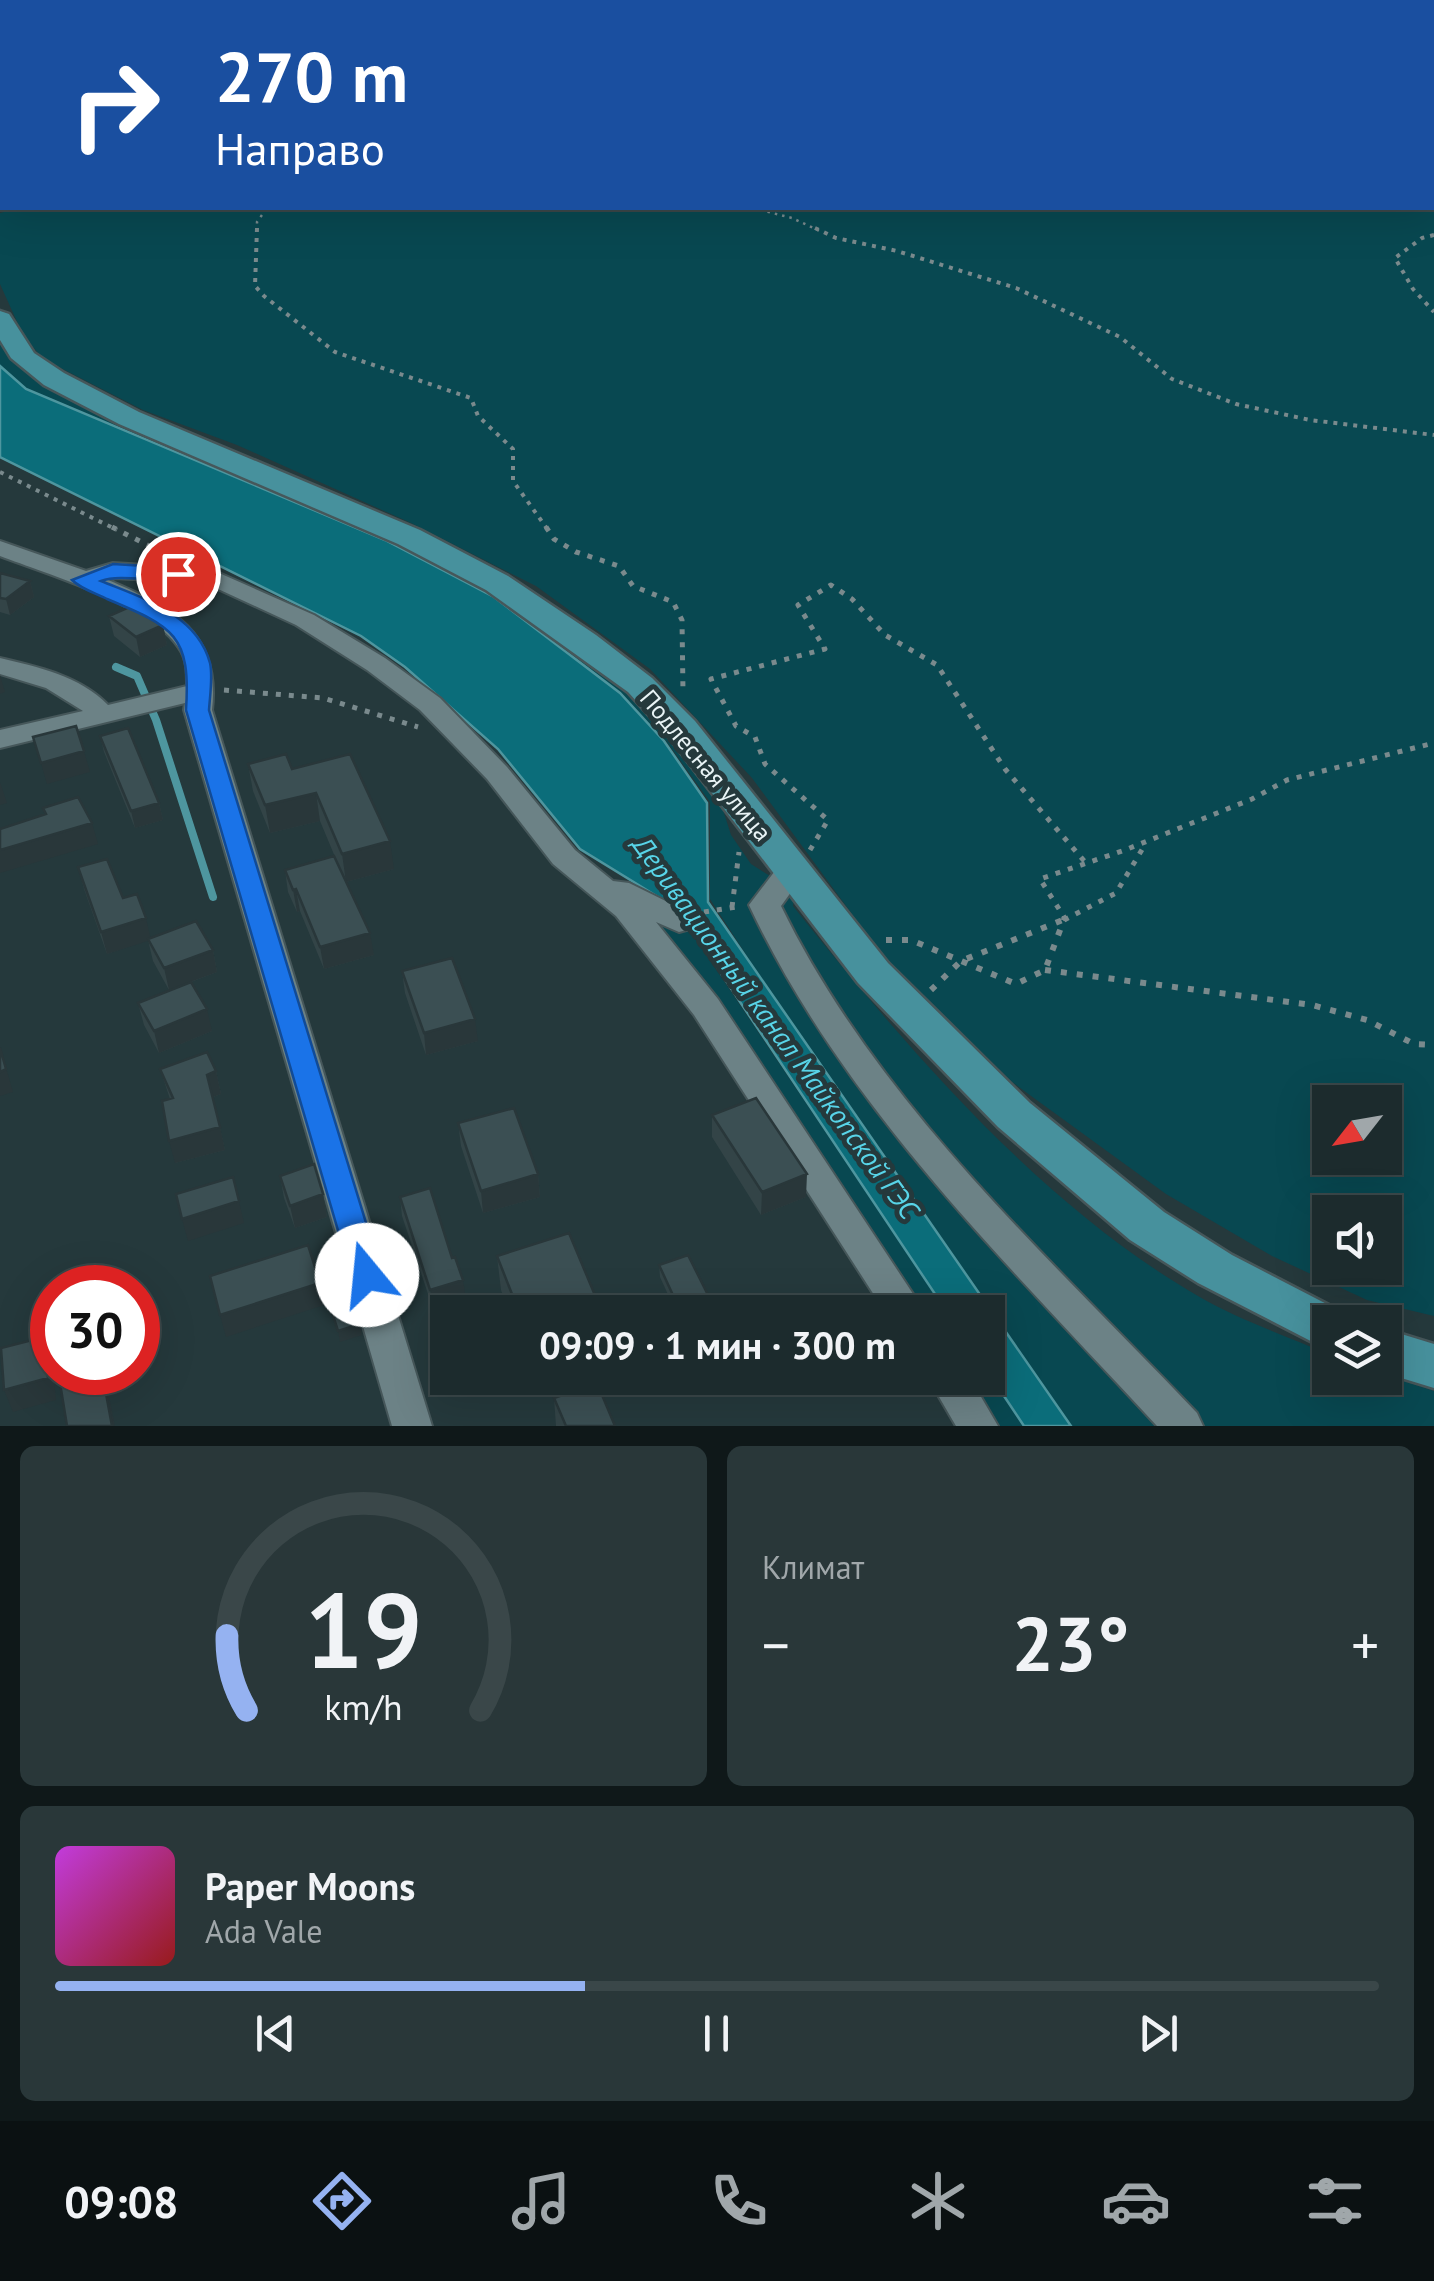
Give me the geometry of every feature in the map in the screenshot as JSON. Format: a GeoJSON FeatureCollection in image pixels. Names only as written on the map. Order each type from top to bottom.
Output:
{"type":"FeatureCollection","features":[{"type":"Feature","properties":{"kind":"main road","name":"Подлесная улица"},"geometry":{"type":"LineString","coordinates":[[0,319],[24,358],[54,379],[129,418],[409,536],[497,584],[584,642],[640,685],[682,729],[873,973],[1014,1115],[1147,1226],[1230,1278],[1312,1321]]}},
{"type":"Feature","properties":{"kind":"main road"},"geometry":{"type":"LineString","coordinates":[[1402,1356],[1434,1366]]}},
{"type":"Feature","properties":{"kind":"street"},"geometry":{"type":"LineString","coordinates":[[0,548],[152,610],[192,646],[200,666],[186,694],[0,740]]}},
{"type":"Feature","properties":{"kind":"street"},"geometry":{"type":"LineString","coordinates":[[82,580],[113,570],[210,576],[305,620],[376,664],[430,704],[497,773],[564,857],[627,908],[706,1006],[895,1295]]}},
{"type":"Feature","properties":{"kind":"street"},"geometry":{"type":"LineString","coordinates":[[0,666],[44,678],[80,694],[102,715]]}},
{"type":"Feature","properties":{"kind":"street"},"geometry":{"type":"LineString","coordinates":[[186,694],[198,710],[412,1426]]}},
{"type":"Feature","properties":{"kind":"street"},"geometry":{"type":"LineString","coordinates":[[586,873],[679,921]]}},
{"type":"Feature","properties":{"kind":"street"},"geometry":{"type":"LineString","coordinates":[[802,884],[765,905],[797,972],[842,1041],[965,1192],[1183,1426]]}},
{"type":"Feature","properties":{"kind":"street"},"geometry":{"type":"LineString","coordinates":[[959,1395],[978,1426]]}},
{"type":"Feature","properties":{"kind":"path"},"geometry":{"type":"LineString","coordinates":[[124,0],[209,0]]}},
{"type":"Feature","properties":{"kind":"path"},"geometry":{"type":"LineString","coordinates":[[266,210],[257,222],[255,286],[274,309],[321,338],[334,352],[471,398],[478,416],[513,449],[513,481],[554,539],[576,552],[618,566],[634,586],[673,602],[682,620],[682,689],[690,702]]}},
{"type":"Feature","properties":{"kind":"path"},"geometry":{"type":"LineString","coordinates":[[761,210],[792,218],[836,238],[897,251],[1016,288],[1120,337],[1172,379],[1236,404],[1310,420],[1434,435]]}},
{"type":"Feature","properties":{"kind":"path"},"geometry":{"type":"LineString","coordinates":[[1434,235],[1422,238],[1394,258],[1413,289],[1434,312]]}},
{"type":"Feature","properties":{"kind":"path"},"geometry":{"type":"LineString","coordinates":[[0,472],[210,576]]}},
{"type":"Feature","properties":{"kind":"path"},"geometry":{"type":"LineString","coordinates":[[802,884],[807,855],[828,820],[765,764],[756,736],[736,726],[711,679],[824,648],[798,605],[831,586],[852,599],[885,635],[937,665],[1006,769],[1085,862]]}},
{"type":"Feature","properties":{"kind":"path"},"geometry":{"type":"LineString","coordinates":[[186,694],[283,690],[330,698],[430,732]]}},
{"type":"Feature","properties":{"kind":"path"},"geometry":{"type":"LineString","coordinates":[[1066,919],[1040,879],[1252,799],[1287,780],[1434,743]]}},
{"type":"Feature","properties":{"kind":"path"},"geometry":{"type":"LineString","coordinates":[[920,1023],[917,1004],[960,962],[1066,919],[1116,893],[1147,840]]}},
{"type":"Feature","properties":{"kind":"path"},"geometry":{"type":"LineString","coordinates":[[732,907],[739,852]]}},
{"type":"Feature","properties":{"kind":"path"},"geometry":{"type":"LineString","coordinates":[[1045,970],[1066,919]]}},
{"type":"Feature","properties":{"kind":"path"},"geometry":{"type":"LineString","coordinates":[[879,940],[912,940],[1016,984],[1045,970],[1312,1005],[1368,1020],[1414,1044],[1434,1046]]}},
{"type":"Feature","properties":{"kind":"shaded area"},"geometry":{"type":"Polygon","coordinates":[[[12,210],[1434,210],[1434,1316],[1402,1308],[1402,1305],[1367,1300],[1335,1285],[1402,1285],[1402,1195],[1312,1195],[1312,1275],[1272,1256],[1166,1194],[1012,1082],[885,959],[752,778],[650,669],[536,586],[411,523],[237,445],[143,410],[43,359],[23,335],[0,284],[0,213],[12,210]]]}},
{"type":"Feature","properties":{"kind":"shaded area"},"geometry":{"type":"Polygon","coordinates":[[[0,344],[14,362],[40,381],[424,555],[489,591],[563,641],[617,685],[666,733],[717,791],[731,835],[751,864],[786,886],[794,897],[793,906],[882,1013],[978,1119],[1030,1169],[1140,1259],[1198,1296],[1312,1348],[1312,1395],[1402,1395],[1402,1381],[1434,1391],[1434,1426],[1070,1426],[1005,1332],[1005,1295],[979,1295],[785,1015],[710,899],[710,802],[666,741],[621,693],[495,598],[386,540],[26,389],[0,365],[0,344]]]}},
{"type":"Feature","properties":{"kind":"shaded area"},"geometry":{"type":"Polygon","coordinates":[[[640,921],[665,927],[684,922],[936,1295],[896,1295],[708,1007],[640,921]]]}},
{"type":"Feature","properties":{"kind":"shaded area"},"geometry":{"type":"Polygon","coordinates":[[[960,1395],[1003,1395],[1024,1426],[980,1426],[960,1395]]]}},
{"type":"Feature","properties":{"kind":"water","name":"Деривационный канал Майкопской ГЭС"},"geometry":{"type":"Polygon","coordinates":[[[0,366],[26,389],[385,540],[494,597],[620,693],[664,741],[707,803],[708,902],[980,1295],[936,1295],[688,924],[671,905],[580,849],[498,749],[405,667],[361,636],[0,457],[0,366]]]}},
{"type":"Feature","properties":{"kind":"water"},"geometry":{"type":"Polygon","coordinates":[[[1005,1331],[1071,1426],[1024,1426],[1003,1395],[1005,1331]]]}},
{"type":"Feature","properties":{"kind":"building"},"geometry":{"type":"Polygon","coordinates":[[[0,573],[30,581],[6,599],[0,598],[0,573]]]}},
{"type":"Feature","properties":{"kind":"building"},"geometry":{"type":"Polygon","coordinates":[[[136,604],[163,625],[136,637],[109,616],[136,604]]]}},
{"type":"Feature","properties":{"kind":"building"},"geometry":{"type":"Polygon","coordinates":[[[76,726],[84,751],[41,763],[33,737],[76,726]]]}},
{"type":"Feature","properties":{"kind":"building"},"geometry":{"type":"Polygon","coordinates":[[[128,728],[159,803],[131,811],[100,736],[128,728]]]}},
{"type":"Feature","properties":{"kind":"building"},"geometry":{"type":"Polygon","coordinates":[[[286,754],[292,769],[350,754],[390,841],[342,854],[316,793],[265,805],[248,764],[286,754]]]}},
{"type":"Feature","properties":{"kind":"building"},"geometry":{"type":"Polygon","coordinates":[[[78,797],[92,823],[0,850],[0,829],[46,814],[43,808],[78,797]]]}},
{"type":"Feature","properties":{"kind":"building"},"geometry":{"type":"Polygon","coordinates":[[[334,856],[370,933],[320,947],[285,870],[334,856]]]}},
{"type":"Feature","properties":{"kind":"building"},"geometry":{"type":"Polygon","coordinates":[[[107,859],[123,898],[137,894],[146,918],[101,932],[78,867],[107,859]]]}},
{"type":"Feature","properties":{"kind":"building"},"geometry":{"type":"Polygon","coordinates":[[[196,921],[213,950],[164,968],[148,939],[196,921]]]}},
{"type":"Feature","properties":{"kind":"building"},"geometry":{"type":"Polygon","coordinates":[[[452,958],[475,1019],[424,1033],[402,971],[452,958]]]}},
{"type":"Feature","properties":{"kind":"building"},"geometry":{"type":"Polygon","coordinates":[[[191,982],[207,1009],[154,1031],[138,1003],[191,982]]]}},
{"type":"Feature","properties":{"kind":"building"},"geometry":{"type":"Polygon","coordinates":[[[0,1048],[6,1069],[0,1072],[0,1048]]]}},
{"type":"Feature","properties":{"kind":"building"},"geometry":{"type":"Polygon","coordinates":[[[207,1052],[216,1071],[207,1075],[220,1127],[169,1141],[162,1101],[173,1098],[160,1069],[207,1052]]]}},
{"type":"Feature","properties":{"kind":"building"},"geometry":{"type":"Polygon","coordinates":[[[756,1098],[807,1174],[762,1192],[712,1115],[756,1098]]]}},
{"type":"Feature","properties":{"kind":"building"},"geometry":{"type":"Polygon","coordinates":[[[514,1108],[538,1174],[481,1191],[458,1123],[514,1108]]]}},
{"type":"Feature","properties":{"kind":"building"},"geometry":{"type":"Polygon","coordinates":[[[314,1164],[323,1194],[290,1206],[280,1176],[314,1164]]]}},
{"type":"Feature","properties":{"kind":"building"},"geometry":{"type":"Polygon","coordinates":[[[233,1177],[239,1201],[182,1219],[176,1194],[233,1177]]]}},
{"type":"Feature","properties":{"kind":"building"},"geometry":{"type":"Polygon","coordinates":[[[430,1188],[463,1280],[430,1290],[400,1197],[430,1188]]]}},
{"type":"Feature","properties":{"kind":"building"},"geometry":{"type":"Polygon","coordinates":[[[569,1233],[595,1295],[512,1295],[497,1256],[569,1233]]]}},
{"type":"Feature","properties":{"kind":"building"},"geometry":{"type":"Polygon","coordinates":[[[308,1245],[320,1283],[220,1315],[210,1276],[308,1245]]]}},
{"type":"Feature","properties":{"kind":"building"},"geometry":{"type":"Polygon","coordinates":[[[688,1255],[708,1295],[673,1295],[659,1265],[688,1255]]]}},
{"type":"Feature","properties":{"kind":"building"},"geometry":{"type":"Polygon","coordinates":[[[353,1302],[360,1324],[338,1331],[331,1309],[353,1302]]]}},
{"type":"Feature","properties":{"kind":"building"},"geometry":{"type":"Polygon","coordinates":[[[30,1341],[30,1383],[4,1390],[1,1348],[30,1341]]]}},
{"type":"Feature","properties":{"kind":"building"},"geometry":{"type":"Polygon","coordinates":[[[62,1395],[106,1395],[112,1426],[67,1426],[62,1395]]]}},
{"type":"Feature","properties":{"kind":"building"},"geometry":{"type":"Polygon","coordinates":[[[602,1395],[615,1426],[566,1426],[554,1398],[602,1395]]]}},
{"type":"Feature","properties":{"kind":"waterway"},"geometry":{"type":"LineString","coordinates":[[116,667],[137,676],[156,720],[213,897]]}},
{"type":"Feature","properties":{"kind":"route"},"geometry":{"type":"LineString","coordinates":[[178,574],[113,570],[82,580],[152,610],[192,646],[200,666],[198,710],[367,1275]]}}]}
